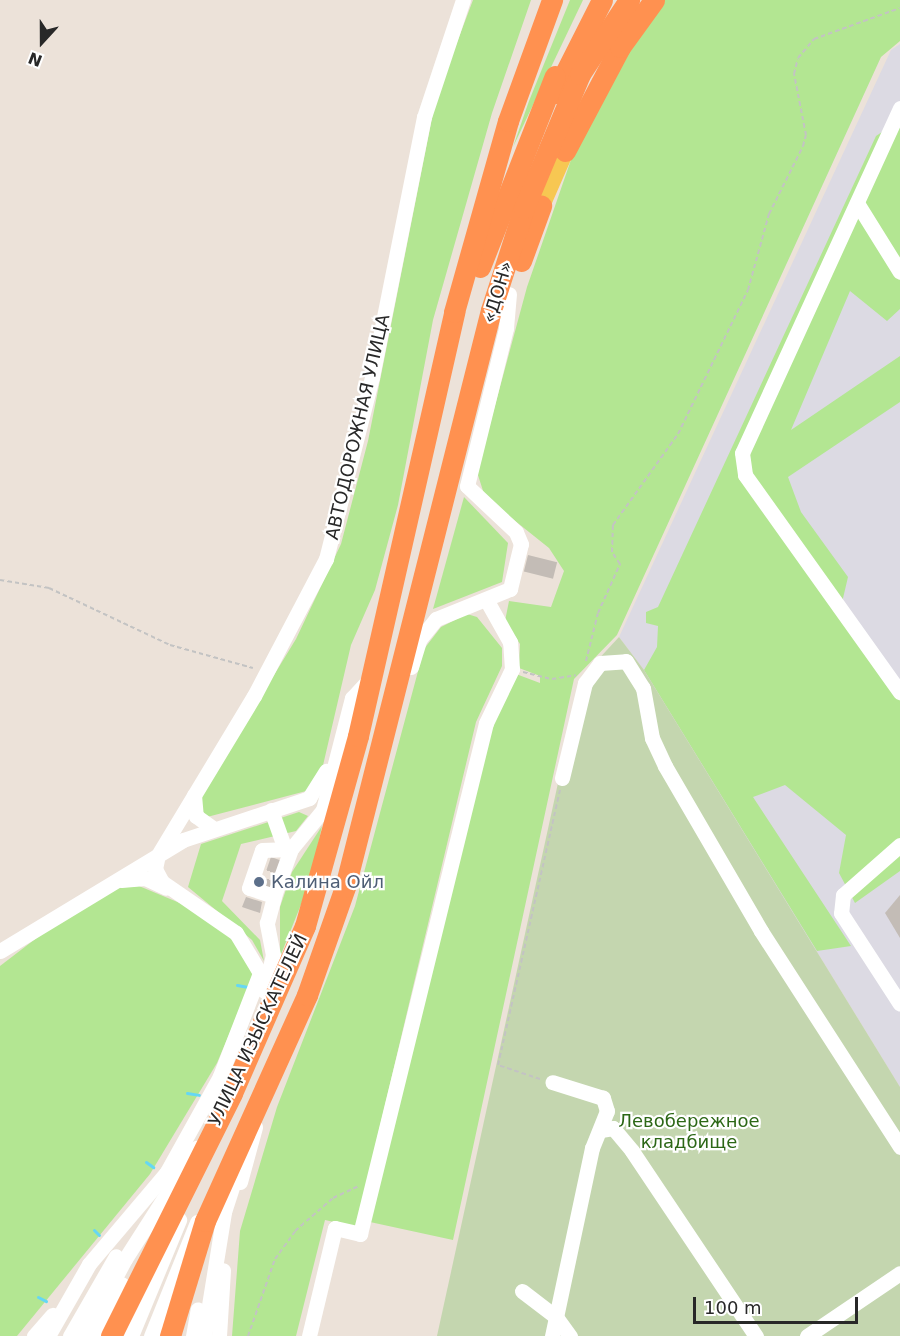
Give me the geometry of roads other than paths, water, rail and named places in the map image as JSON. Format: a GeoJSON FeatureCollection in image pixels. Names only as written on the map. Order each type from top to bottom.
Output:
{"type":"FeatureCollection","features":[{"type":"Feature","properties":{"kind":"highway"},"geometry":{"type":"LineString","coordinates":[[412,498],[489,185],[552,0]]}},
{"type":"Feature","properties":{"kind":"highway"},"geometry":{"type":"LineString","coordinates":[[412,498],[502,205],[541,104],[594,0]]}},
{"type":"Feature","properties":{"kind":"highway"},"geometry":{"type":"LineString","coordinates":[[419,603],[436,495],[487,286],[546,114],[602,0]]}},
{"type":"Feature","properties":{"kind":"highway","name":"«ДОН»"},"geometry":{"type":"LineString","coordinates":[[419,603],[492,310],[524,208],[580,74],[629,0]]}},
{"type":"Feature","properties":{"kind":"highway"},"geometry":{"type":"LineString","coordinates":[[565,151],[620,47],[654,0]]}},
{"type":"Feature","properties":{"kind":"highway"},"geometry":{"type":"LineString","coordinates":[[419,603],[442,541],[509,294],[541,206]]}},
{"type":"Feature","properties":{"kind":"highway","name":"УЛИЦА ИЗЫСКАТЕЛЕЙ"},"geometry":{"type":"LineString","coordinates":[[111,1336],[128,1262],[232,1094],[305,926],[339,814],[412,498]]}},
{"type":"Feature","properties":{"kind":"highway","name":"УЛИЦА ИЗЫСКАТЕЛЕЙ"},"geometry":{"type":"LineString","coordinates":[[172,1336],[231,1166],[260,1107],[335,918],[419,603]]}},
{"type":"Feature","properties":{"kind":"main road"},"geometry":{"type":"LineString","coordinates":[[541,206],[565,151]]}},
{"type":"Feature","properties":{"kind":"lane","name":"АВТОДОРОЖНАЯ УЛИЦА"},"geometry":{"type":"LineString","coordinates":[[158,855],[316,584],[339,519],[424,117],[463,0]]}},
{"type":"Feature","properties":{"kind":"lane"},"geometry":{"type":"LineString","coordinates":[[900,108],[744,442],[742,464],[900,692]]}},
{"type":"Feature","properties":{"kind":"lane"},"geometry":{"type":"LineString","coordinates":[[857,203],[900,272]]}},
{"type":"Feature","properties":{"kind":"lane"},"geometry":{"type":"LineString","coordinates":[[385,737],[426,628],[448,612],[487,601],[510,589],[521,544],[516,532],[467,486],[506,328],[509,294]]}},
{"type":"Feature","properties":{"kind":"lane"},"geometry":{"type":"LineString","coordinates":[[309,1336],[335,1228],[360,1234],[486,723],[512,669],[510,642],[487,601]]}},
{"type":"Feature","properties":{"kind":"lane"},"geometry":{"type":"LineString","coordinates":[[562,778],[585,683],[600,663],[626,661],[643,688],[652,738],[665,766],[761,931],[900,1148]]}},
{"type":"Feature","properties":{"kind":"lane"},"geometry":{"type":"LineString","coordinates":[[0,951],[158,855],[211,827],[309,798],[321,786],[352,699],[369,680]]}},
{"type":"Feature","properties":{"kind":"lane"},"geometry":{"type":"LineString","coordinates":[[280,852],[323,810],[352,699]]}},
{"type":"Feature","properties":{"kind":"lane"},"geometry":{"type":"LineString","coordinates":[[196,789],[192,808],[211,827]]}},
{"type":"Feature","properties":{"kind":"lane"},"geometry":{"type":"LineString","coordinates":[[84,1336],[181,1175],[256,1013],[271,969],[267,923],[274,896],[280,852],[270,810]]}},
{"type":"Feature","properties":{"kind":"lane"},"geometry":{"type":"LineString","coordinates":[[900,845],[843,895],[842,913],[900,1004]]}},
{"type":"Feature","properties":{"kind":"lane"},"geometry":{"type":"LineString","coordinates":[[274,896],[249,888],[262,850],[280,852]]}},
{"type":"Feature","properties":{"kind":"lane"},"geometry":{"type":"LineString","coordinates":[[124,1336],[159,1248],[181,1175],[260,973],[236,933],[175,892],[158,876],[158,855]]}},
{"type":"Feature","properties":{"kind":"lane"},"geometry":{"type":"LineString","coordinates":[[104,887],[133,877],[175,892]]}},
{"type":"Feature","properties":{"kind":"lane"},"geometry":{"type":"LineString","coordinates":[[552,1082],[603,1098],[607,1111],[592,1148],[552,1336]]}},
{"type":"Feature","properties":{"kind":"lane"},"geometry":{"type":"LineString","coordinates":[[206,1336],[199,1263],[198,1218],[260,1107]]}},
{"type":"Feature","properties":{"kind":"lane"},"geometry":{"type":"LineString","coordinates":[[162,1336],[199,1263],[260,1107]]}},
{"type":"Feature","properties":{"kind":"lane"},"geometry":{"type":"LineString","coordinates":[[601,1130],[613,1128],[632,1151],[756,1336]]}},
{"type":"Feature","properties":{"kind":"lane"},"geometry":{"type":"LineString","coordinates":[[183,1336],[199,1263],[231,1166]]}},
{"type":"Feature","properties":{"kind":"lane"},"geometry":{"type":"LineString","coordinates":[[137,1336],[181,1175]]}},
{"type":"Feature","properties":{"kind":"lane"},"geometry":{"type":"LineString","coordinates":[[34,1336],[181,1175]]}},
{"type":"Feature","properties":{"kind":"lane"},"geometry":{"type":"LineString","coordinates":[[56,1336],[96,1267],[181,1175]]}},
{"type":"Feature","properties":{"kind":"lane"},"geometry":{"type":"LineString","coordinates":[[118,1336],[159,1248]]}},
{"type":"Feature","properties":{"kind":"lane"},"geometry":{"type":"LineString","coordinates":[[63,1336],[128,1262]]}},
{"type":"Feature","properties":{"kind":"lane"},"geometry":{"type":"LineString","coordinates":[[70,1336],[128,1262]]}},
{"type":"Feature","properties":{"kind":"lane"},"geometry":{"type":"LineString","coordinates":[[77,1336],[128,1262]]}},
{"type":"Feature","properties":{"kind":"lane"},"geometry":{"type":"LineString","coordinates":[[91,1336],[128,1262]]}},
{"type":"Feature","properties":{"kind":"lane"},"geometry":{"type":"LineString","coordinates":[[98,1336],[128,1262]]}},
{"type":"Feature","properties":{"kind":"lane"},"geometry":{"type":"LineString","coordinates":[[105,1336],[128,1262]]}},
{"type":"Feature","properties":{"kind":"lane"},"geometry":{"type":"LineString","coordinates":[[199,1263],[221,1310],[218,1336]]}},
{"type":"Feature","properties":{"kind":"lane"},"geometry":{"type":"LineString","coordinates":[[145,1336],[199,1263]]}},
{"type":"Feature","properties":{"kind":"lane"},"geometry":{"type":"LineString","coordinates":[[151,1336],[199,1263]]}},
{"type":"Feature","properties":{"kind":"lane"},"geometry":{"type":"LineString","coordinates":[[157,1336],[199,1263]]}},
{"type":"Feature","properties":{"kind":"lane"},"geometry":{"type":"LineString","coordinates":[[195,1336],[199,1263]]}},
{"type":"Feature","properties":{"kind":"lane"},"geometry":{"type":"LineString","coordinates":[[199,1263],[218,1336]]}},
{"type":"Feature","properties":{"kind":"lane"},"geometry":{"type":"LineString","coordinates":[[807,1336],[900,1274]]}},
{"type":"Feature","properties":{"kind":"lane"},"geometry":{"type":"LineString","coordinates":[[131,1336],[152,1287]]}},
{"type":"Feature","properties":{"kind":"lane"},"geometry":{"type":"LineString","coordinates":[[522,1291],[556,1317],[570,1336]]}},
{"type":"Feature","properties":{"kind":"lane"},"geometry":{"type":"LineString","coordinates":[[46,1336],[62,1303]]}},
{"type":"Feature","properties":{"kind":"waterway"},"geometry":{"type":"LineString","coordinates":[[237,985],[248,987]]}},
{"type":"Feature","properties":{"kind":"waterway"},"geometry":{"type":"LineString","coordinates":[[187,1093],[199,1095]]}},
{"type":"Feature","properties":{"kind":"waterway"},"geometry":{"type":"LineString","coordinates":[[146,1162],[153,1167]]}},
{"type":"Feature","properties":{"kind":"waterway"},"geometry":{"type":"LineString","coordinates":[[94,1230],[99,1235]]}},
{"type":"Feature","properties":{"kind":"waterway"},"geometry":{"type":"LineString","coordinates":[[38,1297],[46,1301]]}},
{"type":"Feature","properties":{"kind":"tunnel"},"geometry":{"type":"LineString","coordinates":[[266,894],[278,859]]}},
{"type":"Feature","properties":{"kind":"place","name":"Калина Ойл"},"geometry":{"type":"Point","coordinates":[259,882]}},
{"type":"Feature","properties":{"kind":"park label","name":"Левобережное кладбище"},"geometry":{"type":"Point","coordinates":[689,1132]}}]}
